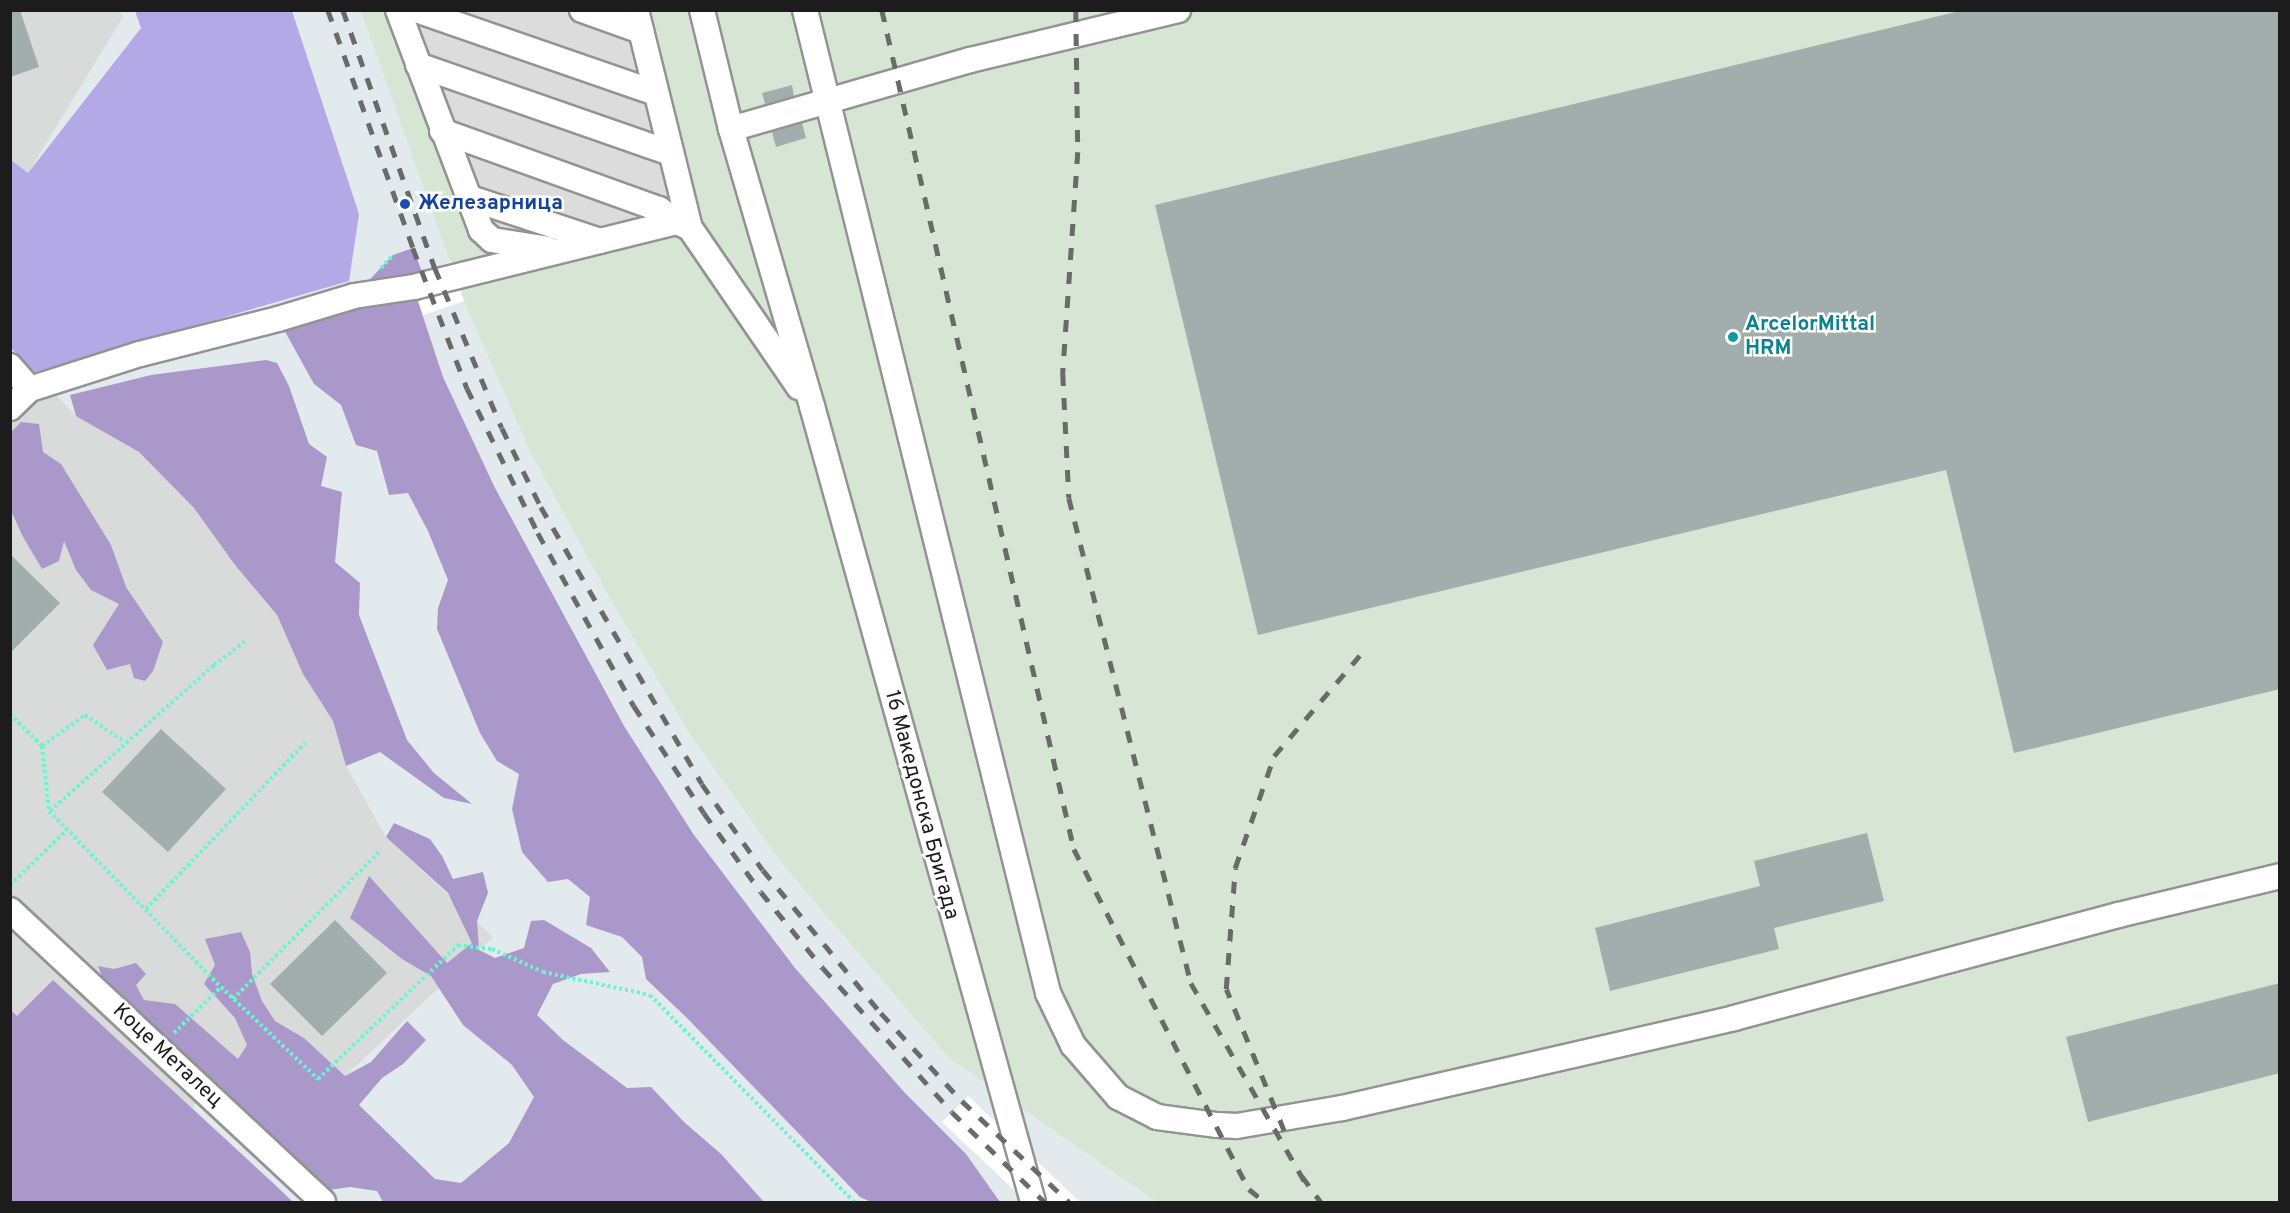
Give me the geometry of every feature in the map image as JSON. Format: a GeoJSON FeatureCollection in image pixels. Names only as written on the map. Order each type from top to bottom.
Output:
{"type":"FeatureCollection","features":[{"type":"Feature","properties":{"kind":"street"},"geometry":{"type":"LineString","coordinates":[[398,10],[481,230],[492,240],[563,250]]}},
{"type":"Feature","properties":{"kind":"street"},"geometry":{"type":"LineString","coordinates":[[416,10],[656,93]]}},
{"type":"Feature","properties":{"kind":"street"},"geometry":{"type":"LineString","coordinates":[[582,10],[638,21],[670,153],[683,225]]}},
{"type":"Feature","properties":{"kind":"street","name":"16 Македонска Бригада"},"geometry":{"type":"LineString","coordinates":[[702,10],[731,129],[812,406],[1033,1203]]}},
{"type":"Feature","properties":{"kind":"street"},"geometry":{"type":"LineString","coordinates":[[805,10],[1048,993],[1073,1045],[1118,1097],[1157,1118],[1187,1123],[1237,1126],[1342,1108],[1734,1018],[2118,915],[2280,876]]}},
{"type":"Feature","properties":{"kind":"street"},"geometry":{"type":"LineString","coordinates":[[731,129],[826,99],[970,60],[1178,10]]}},
{"type":"Feature","properties":{"kind":"street"},"geometry":{"type":"LineString","coordinates":[[418,65],[670,153]]}},
{"type":"Feature","properties":{"kind":"street"},"geometry":{"type":"LineString","coordinates":[[442,130],[659,209],[683,225],[812,406]]}},
{"type":"Feature","properties":{"kind":"street"},"geometry":{"type":"LineString","coordinates":[[467,197],[600,241]]}},
{"type":"Feature","properties":{"kind":"street"},"geometry":{"type":"LineString","coordinates":[[10,408],[30,389],[140,354],[278,319],[354,296],[414,287],[600,241],[683,225]]}},
{"type":"Feature","properties":{"kind":"street"},"geometry":{"type":"LineString","coordinates":[[10,366],[30,389]]}},
{"type":"Feature","properties":{"kind":"street","name":"Коце Металец"},"geometry":{"type":"LineString","coordinates":[[10,910],[323,1203]]}},
{"type":"Feature","properties":{"kind":"path"},"geometry":{"type":"LineString","coordinates":[[49,811],[214,665],[247,640]]}},
{"type":"Feature","properties":{"kind":"path"},"geometry":{"type":"LineString","coordinates":[[10,714],[42,746],[49,811],[66,831],[233,999],[318,1079],[458,945],[492,949],[543,972],[650,995],[854,1203]]}},
{"type":"Feature","properties":{"kind":"path"},"geometry":{"type":"LineString","coordinates":[[42,746],[85,715],[125,742]]}},
{"type":"Feature","properties":{"kind":"path"},"geometry":{"type":"LineString","coordinates":[[146,909],[305,743]]}},
{"type":"Feature","properties":{"kind":"path"},"geometry":{"type":"LineString","coordinates":[[10,885],[66,831]]}},
{"type":"Feature","properties":{"kind":"path"},"geometry":{"type":"LineString","coordinates":[[233,999],[381,850]]}},
{"type":"Feature","properties":{"kind":"path"},"geometry":{"type":"LineString","coordinates":[[159,1049],[221,987]]}},
{"type":"Feature","properties":{"kind":"shaded area"},"geometry":{"type":"Polygon","coordinates":[[[11,11],[120,11],[123,17],[28,173],[11,159],[11,11]]]}},
{"type":"Feature","properties":{"kind":"shaded area"},"geometry":{"type":"Polygon","coordinates":[[[135,11],[292,11],[359,214],[349,281],[35,372],[11,348],[10,159],[28,173],[141,28],[135,11]]]}},
{"type":"Feature","properties":{"kind":"shaded area"},"geometry":{"type":"Polygon","coordinates":[[[361,11],[2279,11],[2279,1202],[1157,1202],[948,1057],[783,865],[692,737],[612,602],[530,451],[464,301],[361,11]]]}},
{"type":"Feature","properties":{"kind":"shaded area"},"geometry":{"type":"Polygon","coordinates":[[[387,11],[648,11],[698,216],[523,260],[476,248],[387,11]]]}},
{"type":"Feature","properties":{"kind":"shaded area"},"geometry":{"type":"Polygon","coordinates":[[[413,248],[422,272],[410,277],[443,377],[495,488],[624,726],[694,835],[795,968],[905,1093],[966,1154],[1000,1202],[871,1202],[860,1197],[687,1018],[646,979],[642,957],[622,937],[586,925],[590,897],[568,879],[548,882],[522,852],[512,809],[519,774],[497,761],[480,733],[437,629],[438,608],[448,580],[428,531],[408,493],[389,495],[377,451],[356,445],[341,405],[314,384],[278,319],[354,296],[393,255],[413,248]]]}},
{"type":"Feature","properties":{"kind":"shaded area"},"geometry":{"type":"Polygon","coordinates":[[[11,348],[76,416],[139,452],[194,508],[235,565],[277,615],[303,674],[333,721],[346,766],[386,837],[493,937],[345,1076],[304,1038],[275,1021],[192,1108],[53,980],[17,1017],[11,1010],[11,348]]]}},
{"type":"Feature","properties":{"kind":"shaded area"},"geometry":{"type":"Polygon","coordinates":[[[266,360],[277,363],[289,386],[309,444],[327,457],[321,486],[342,492],[335,562],[360,583],[359,615],[407,740],[434,773],[472,804],[444,798],[380,752],[346,766],[333,721],[303,674],[277,615],[235,565],[194,508],[139,452],[76,416],[70,395],[151,375],[266,360]]]}},
{"type":"Feature","properties":{"kind":"shaded area"},"geometry":{"type":"Polygon","coordinates":[[[21,422],[39,424],[43,452],[61,464],[111,545],[126,587],[163,642],[153,671],[145,681],[134,678],[130,664],[107,670],[93,645],[119,604],[91,590],[76,570],[64,541],[59,561],[42,569],[22,535],[10,508],[11,432],[21,422]]]}},
{"type":"Feature","properties":{"kind":"shaded area"},"geometry":{"type":"Polygon","coordinates":[[[394,823],[430,839],[442,856],[453,879],[483,872],[488,893],[477,921],[479,950],[495,958],[524,948],[531,921],[544,920],[591,948],[610,972],[581,974],[553,984],[537,1015],[563,1040],[627,1088],[651,1087],[684,1122],[721,1154],[764,1202],[383,1202],[377,1191],[350,1187],[329,1190],[298,1159],[242,1115],[193,1064],[139,1022],[106,987],[98,966],[114,969],[136,963],[146,974],[136,985],[144,1000],[175,1004],[238,1059],[247,1045],[235,1018],[204,984],[215,965],[205,939],[241,932],[250,952],[252,974],[262,1001],[275,1021],[304,1038],[345,1076],[371,1062],[407,1021],[426,1040],[403,1064],[382,1078],[359,1105],[435,1179],[461,1183],[509,1143],[534,1097],[512,1065],[463,1025],[431,976],[402,959],[350,918],[369,876],[447,963],[472,943],[448,893],[386,837],[394,823]]]}},
{"type":"Feature","properties":{"kind":"shaded area"},"geometry":{"type":"Polygon","coordinates":[[[53,980],[293,1202],[11,1202],[11,1010],[17,1016],[53,980]]]}},
{"type":"Feature","properties":{"kind":"pier"},"geometry":{"type":"Polygon","coordinates":[[[451,262],[464,301],[423,315],[410,276],[451,262]]]}},
{"type":"Feature","properties":{"kind":"pier"},"geometry":{"type":"Polygon","coordinates":[[[968,1096],[1080,1202],[1027,1202],[942,1122],[968,1096]]]}},
{"type":"Feature","properties":{"kind":"building"},"geometry":{"type":"Polygon","coordinates":[[[10,10],[20,10],[39,67],[10,77],[10,10]]]}},
{"type":"Feature","properties":{"kind":"building","name":"ArcelorMittal HRM"},"geometry":{"type":"Polygon","coordinates":[[[1964,10],[2280,10],[2280,689],[2014,753],[1946,470],[1258,635],[1155,205],[1964,10]]]}},
{"type":"Feature","properties":{"kind":"building"},"geometry":{"type":"Polygon","coordinates":[[[792,85],[794,96],[765,104],[762,93],[792,85]]]}},
{"type":"Feature","properties":{"kind":"building"},"geometry":{"type":"Polygon","coordinates":[[[802,123],[806,138],[776,147],[772,132],[802,123]]]}},
{"type":"Feature","properties":{"kind":"building"},"geometry":{"type":"Polygon","coordinates":[[[10,554],[60,603],[10,653],[10,554]]]}},
{"type":"Feature","properties":{"kind":"building"},"geometry":{"type":"Polygon","coordinates":[[[161,729],[226,789],[168,852],[102,792],[161,729]]]}},
{"type":"Feature","properties":{"kind":"building"},"geometry":{"type":"Polygon","coordinates":[[[1867,833],[1884,901],[1774,928],[1779,949],[1610,991],[1595,928],[1760,886],[1754,861],[1867,833]]]}},
{"type":"Feature","properties":{"kind":"building"},"geometry":{"type":"Polygon","coordinates":[[[335,920],[387,973],[322,1036],[270,984],[335,920]]]}},
{"type":"Feature","properties":{"kind":"building"},"geometry":{"type":"Polygon","coordinates":[[[2280,983],[2280,1073],[2088,1122],[2066,1037],[2280,983]]]}},
{"type":"Feature","properties":{"kind":"railway"},"geometry":{"type":"LineString","coordinates":[[328,10],[413,248],[467,388],[538,533],[634,706],[704,813],[761,892],[823,968],[952,1112],[1045,1202]]}},
{"type":"Feature","properties":{"kind":"railway"},"geometry":{"type":"LineString","coordinates":[[343,10],[435,268],[502,428],[541,507],[702,784],[763,870],[881,1013],[962,1101],[1069,1202]]}},
{"type":"Feature","properties":{"kind":"railway"},"geometry":{"type":"LineString","coordinates":[[882,10],[1074,849],[1249,1189],[1265,1202]]}},
{"type":"Feature","properties":{"kind":"railway"},"geometry":{"type":"LineString","coordinates":[[1076,10],[1078,152],[1063,374],[1069,498],[1191,983],[1305,1182]]}},
{"type":"Feature","properties":{"kind":"railway"},"geometry":{"type":"LineString","coordinates":[[1284,1131],[1226,989],[1235,868],[1274,756],[1365,649]]}},
{"type":"Feature","properties":{"kind":"railway"},"geometry":{"type":"LineString","coordinates":[[1302,1176],[1321,1202]]}},
{"type":"Feature","properties":{"kind":"place","name":"Железарница"},"geometry":{"type":"Point","coordinates":[405,204]}},
{"type":"Feature","properties":{"kind":"place","name":"ArcelorMittal HRM"},"geometry":{"type":"Point","coordinates":[1733,337]}}]}
